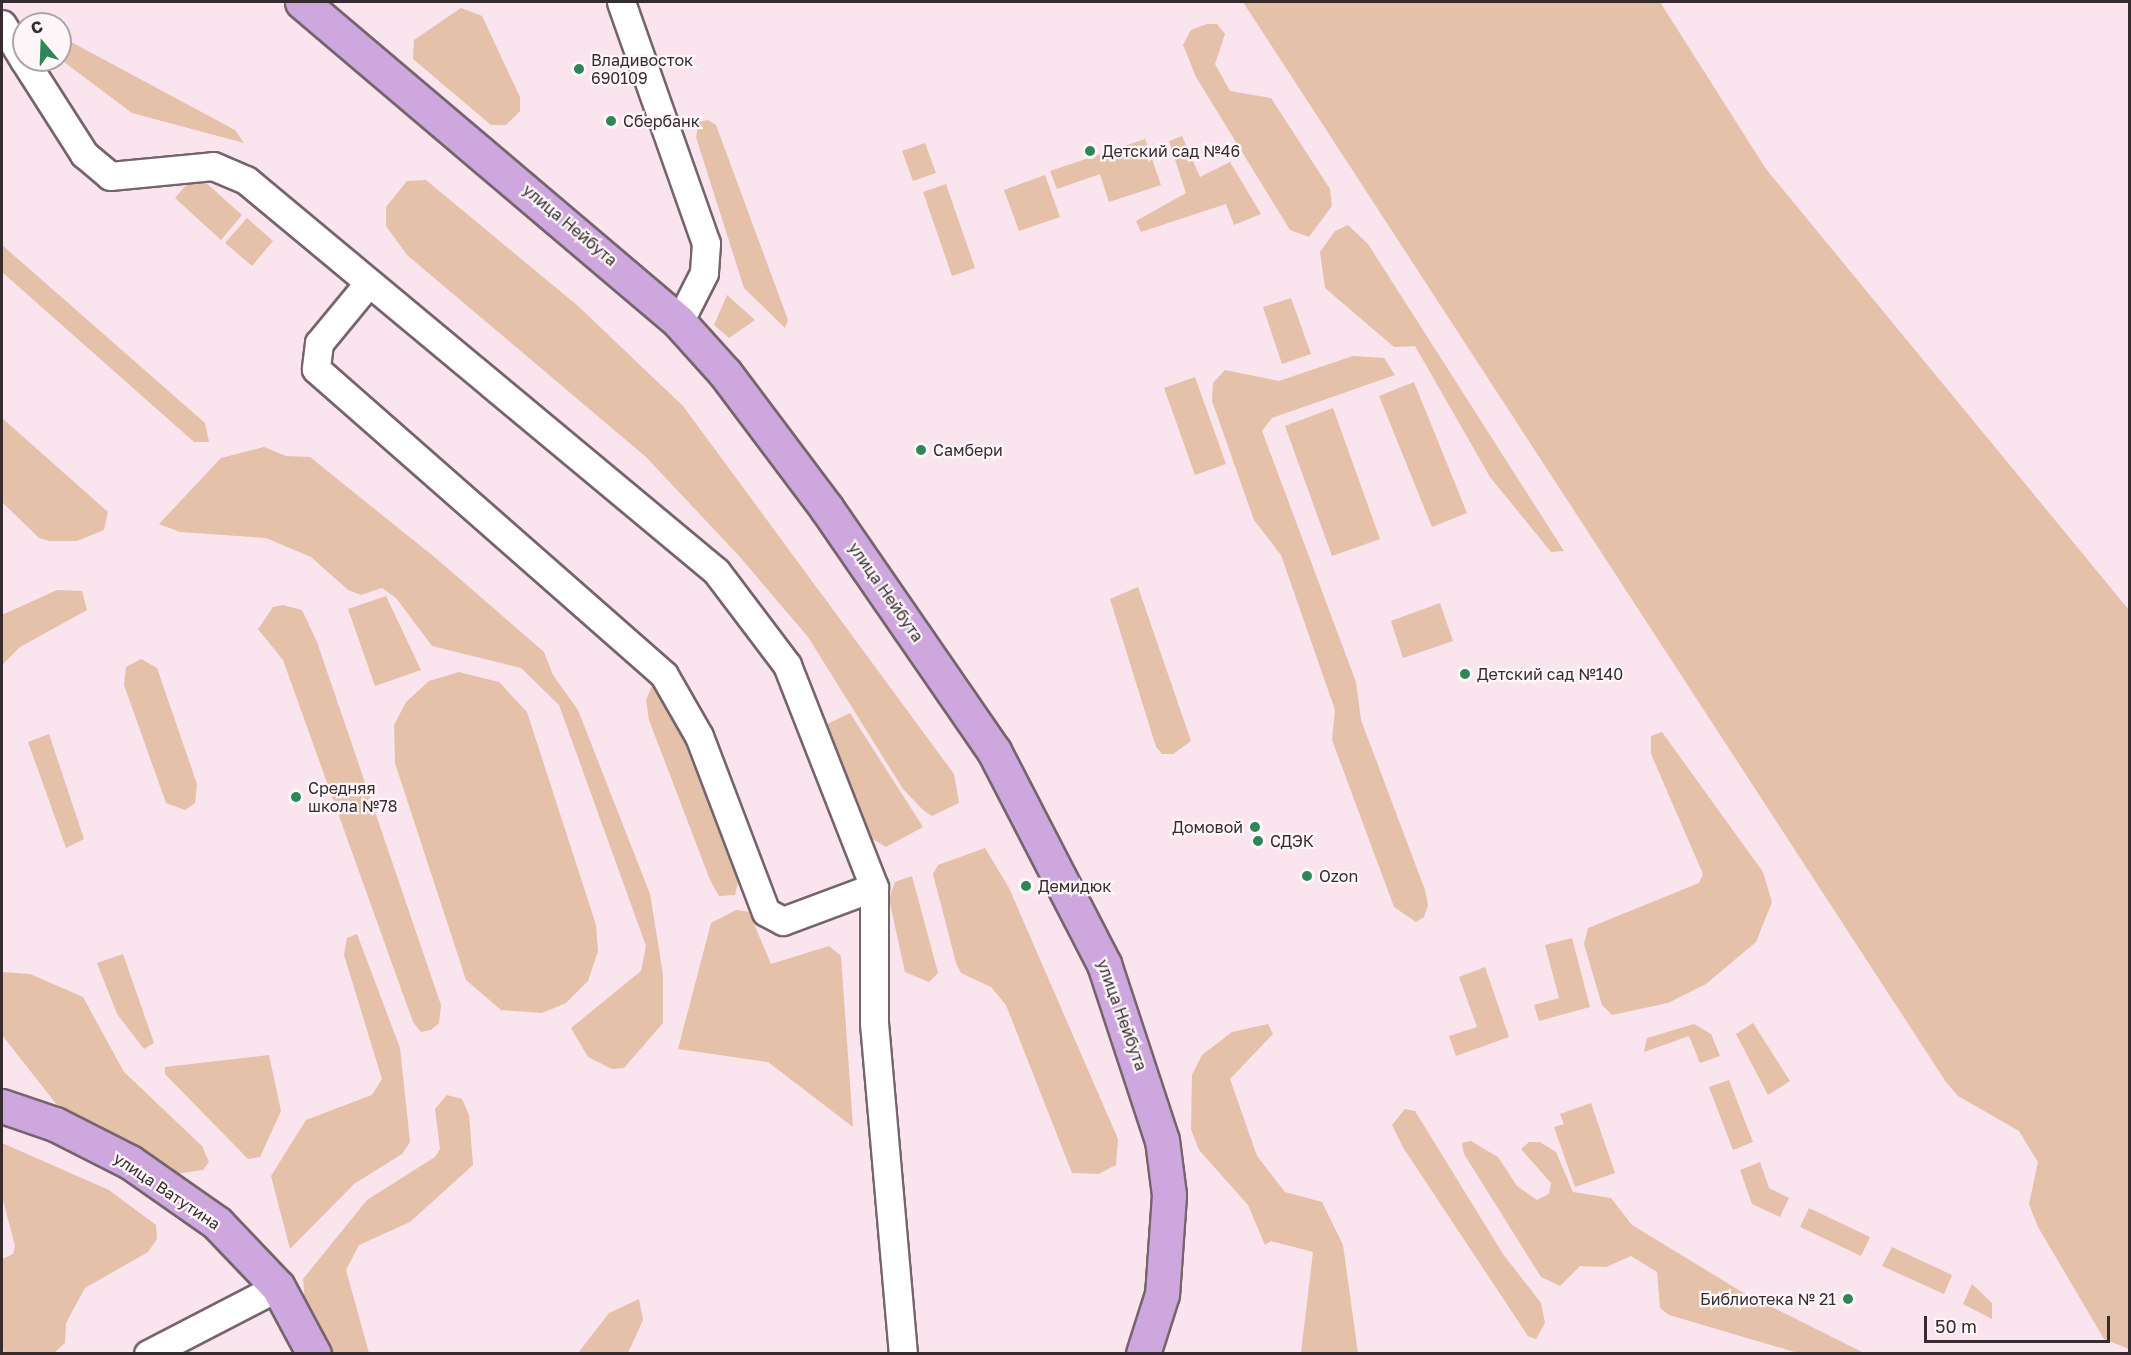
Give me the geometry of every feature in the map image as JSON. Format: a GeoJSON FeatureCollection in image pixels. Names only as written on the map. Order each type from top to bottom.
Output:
{"type":"FeatureCollection","features":[{"type":"Feature","properties":{"kind":"main road","name":"улица Нейбута"},"geometry":{"type":"LineString","coordinates":[[302,2],[679,322],[761,419],[961,699],[1026,806],[1104,964],[1162,1140],[1169,1195],[1162,1294],[1143,1353]]}},
{"type":"Feature","properties":{"kind":"main road","name":"улица Ватутина"},"geometry":{"type":"LineString","coordinates":[[2,1106],[55,1124],[130,1162],[217,1223],[278,1287]]}},
{"type":"Feature","properties":{"kind":"main road"},"geometry":{"type":"LineString","coordinates":[[278,1287],[315,1353]]}},
{"type":"Feature","properties":{"kind":"street"},"geometry":{"type":"LineString","coordinates":[[621,2],[706,243],[704,273],[679,322]]}},
{"type":"Feature","properties":{"kind":"street"},"geometry":{"type":"LineString","coordinates":[[2,24],[12,40]]}},
{"type":"Feature","properties":{"kind":"street"},"geometry":{"type":"LineString","coordinates":[[32,72],[84,154],[110,176],[225,168],[726,581],[796,681],[874,887],[874,1014],[903,1353]]}},
{"type":"Feature","properties":{"kind":"street"},"geometry":{"type":"LineString","coordinates":[[366,286],[319,343],[316,369],[664,675],[699,736],[766,912],[783,921],[874,887]]}},
{"type":"Feature","properties":{"kind":"street"},"geometry":{"type":"LineString","coordinates":[[148,1353],[278,1287]]}},
{"type":"Feature","properties":{"kind":"shaded area"},"geometry":{"type":"Polygon","coordinates":[[[1243,2],[1660,2],[1766,169],[2129,610],[2129,1349],[2104,1339],[2038,1227],[2029,1204],[2038,1162],[2019,1131],[1958,1096],[1946,1082],[1243,2]]]}},
{"type":"Feature","properties":{"kind":"shaded area"},"geometry":{"type":"Polygon","coordinates":[[[461,8],[482,16],[520,97],[520,111],[506,125],[491,125],[413,59],[414,40],[461,8]]]}},
{"type":"Feature","properties":{"kind":"shaded area"},"geometry":{"type":"Polygon","coordinates":[[[1207,24],[1217,24],[1225,34],[1215,64],[1230,91],[1271,98],[1330,189],[1332,206],[1309,237],[1290,230],[1196,77],[1183,45],[1191,30],[1207,24]]]}},
{"type":"Feature","properties":{"kind":"shaded area"},"geometry":{"type":"Polygon","coordinates":[[[72,42],[235,130],[244,143],[132,113],[72,68],[72,42]]]}},
{"type":"Feature","properties":{"kind":"shaded area"},"geometry":{"type":"Polygon","coordinates":[[[708,120],[716,125],[788,320],[785,328],[744,288],[696,137],[699,122],[708,120]]]}},
{"type":"Feature","properties":{"kind":"shaded area"},"geometry":{"type":"Polygon","coordinates":[[[1182,136],[1200,177],[1230,162],[1261,214],[1234,225],[1226,204],[1141,232],[1136,221],[1186,193],[1169,141],[1182,136]]]}},
{"type":"Feature","properties":{"kind":"shaded area"},"geometry":{"type":"Polygon","coordinates":[[[1145,139],[1161,185],[1109,202],[1100,174],[1057,189],[1050,171],[1145,139]]]}},
{"type":"Feature","properties":{"kind":"shaded area"},"geometry":{"type":"Polygon","coordinates":[[[925,143],[936,173],[913,181],[902,151],[925,143]]]}},
{"type":"Feature","properties":{"kind":"shaded area"},"geometry":{"type":"Polygon","coordinates":[[[196,174],[242,215],[221,240],[175,198],[196,174]]]}},
{"type":"Feature","properties":{"kind":"shaded area"},"geometry":{"type":"Polygon","coordinates":[[[1045,175],[1060,217],[1019,231],[1004,190],[1045,175]]]}},
{"type":"Feature","properties":{"kind":"shaded area"},"geometry":{"type":"Polygon","coordinates":[[[426,180],[578,306],[683,406],[954,774],[959,803],[932,816],[923,810],[903,789],[808,637],[740,557],[646,457],[407,255],[386,226],[386,207],[407,181],[426,180]]]}},
{"type":"Feature","properties":{"kind":"shaded area"},"geometry":{"type":"Polygon","coordinates":[[[946,184],[975,268],[952,276],[923,192],[946,184]]]}},
{"type":"Feature","properties":{"kind":"shaded area"},"geometry":{"type":"Polygon","coordinates":[[[247,218],[273,241],[252,266],[225,243],[247,218]]]}},
{"type":"Feature","properties":{"kind":"shaded area"},"geometry":{"type":"Polygon","coordinates":[[[1348,225],[1368,244],[1564,551],[1551,552],[1490,477],[1415,346],[1394,347],[1325,288],[1320,252],[1335,231],[1348,225]]]}},
{"type":"Feature","properties":{"kind":"shaded area"},"geometry":{"type":"Polygon","coordinates":[[[2,245],[205,423],[209,442],[194,442],[2,272],[2,245]]]}},
{"type":"Feature","properties":{"kind":"shaded area"},"geometry":{"type":"Polygon","coordinates":[[[727,295],[755,320],[729,338],[714,325],[727,295]]]}},
{"type":"Feature","properties":{"kind":"shaded area"},"geometry":{"type":"Polygon","coordinates":[[[1291,298],[1311,354],[1282,364],[1263,307],[1291,298]]]}},
{"type":"Feature","properties":{"kind":"shaded area"},"geometry":{"type":"Polygon","coordinates":[[[1353,356],[1384,358],[1395,375],[1272,418],[1262,431],[1356,682],[1361,720],[1425,890],[1428,905],[1424,917],[1416,922],[1394,907],[1332,740],[1335,710],[1281,555],[1254,520],[1212,401],[1213,383],[1225,370],[1279,381],[1353,356]]]}},
{"type":"Feature","properties":{"kind":"shaded area"},"geometry":{"type":"Polygon","coordinates":[[[1195,377],[1226,464],[1195,475],[1164,388],[1195,377]]]}},
{"type":"Feature","properties":{"kind":"shaded area"},"geometry":{"type":"Polygon","coordinates":[[[1414,382],[1467,513],[1432,527],[1379,396],[1414,382]]]}},
{"type":"Feature","properties":{"kind":"shaded area"},"geometry":{"type":"Polygon","coordinates":[[[1333,408],[1380,539],[1332,556],[1285,426],[1333,408]]]}},
{"type":"Feature","properties":{"kind":"shaded area"},"geometry":{"type":"Polygon","coordinates":[[[2,418],[108,512],[104,530],[77,541],[49,541],[39,538],[2,502],[2,418]]]}},
{"type":"Feature","properties":{"kind":"shaded area"},"geometry":{"type":"Polygon","coordinates":[[[264,447],[286,456],[310,457],[438,560],[544,652],[553,675],[578,710],[650,894],[663,974],[663,1023],[624,1068],[612,1069],[588,1057],[571,1028],[641,971],[646,946],[559,705],[521,668],[432,646],[396,598],[382,588],[361,595],[348,590],[311,557],[266,538],[180,532],[159,524],[221,458],[264,447]]]}},
{"type":"Feature","properties":{"kind":"shaded area"},"geometry":{"type":"Polygon","coordinates":[[[1138,587],[1191,741],[1173,754],[1162,754],[1156,747],[1110,599],[1138,587]]]}},
{"type":"Feature","properties":{"kind":"shaded area"},"geometry":{"type":"Polygon","coordinates":[[[57,590],[82,591],[87,610],[20,647],[2,665],[2,615],[57,590]]]}},
{"type":"Feature","properties":{"kind":"shaded area"},"geometry":{"type":"Polygon","coordinates":[[[386,596],[421,670],[375,686],[348,609],[386,596]]]}},
{"type":"Feature","properties":{"kind":"shaded area"},"geometry":{"type":"Polygon","coordinates":[[[1440,603],[1453,641],[1403,658],[1391,621],[1440,603]]]}},
{"type":"Feature","properties":{"kind":"shaded area"},"geometry":{"type":"Polygon","coordinates":[[[283,605],[302,610],[317,642],[441,1005],[439,1023],[431,1030],[421,1032],[413,1022],[283,660],[258,629],[273,607],[283,605]]]}},
{"type":"Feature","properties":{"kind":"shaded area"},"geometry":{"type":"Polygon","coordinates":[[[141,659],[157,668],[197,784],[195,803],[185,810],[166,803],[124,685],[126,667],[141,659]]]}},
{"type":"Feature","properties":{"kind":"shaded area"},"geometry":{"type":"Polygon","coordinates":[[[459,672],[499,682],[527,712],[596,925],[598,951],[588,981],[566,1003],[542,1013],[501,1010],[466,980],[395,763],[394,725],[406,702],[429,681],[459,672]]]}},
{"type":"Feature","properties":{"kind":"shaded area"},"geometry":{"type":"Polygon","coordinates":[[[655,679],[690,745],[738,882],[735,895],[719,896],[710,880],[649,720],[646,700],[655,679]]]}},
{"type":"Feature","properties":{"kind":"shaded area"},"geometry":{"type":"Polygon","coordinates":[[[850,713],[923,827],[886,847],[864,834],[823,726],[850,713]]]}},
{"type":"Feature","properties":{"kind":"shaded area"},"geometry":{"type":"Polygon","coordinates":[[[1662,732],[1763,872],[1772,902],[1756,942],[1706,984],[1668,1003],[1612,1015],[1602,1005],[1584,944],[1588,928],[1699,883],[1703,874],[1651,754],[1651,736],[1662,732]]]}},
{"type":"Feature","properties":{"kind":"shaded area"},"geometry":{"type":"Polygon","coordinates":[[[49,734],[84,839],[66,848],[28,742],[49,734]]]}},
{"type":"Feature","properties":{"kind":"shaded area"},"geometry":{"type":"Polygon","coordinates":[[[985,848],[1009,888],[1118,1139],[1116,1165],[1098,1174],[1072,1173],[1006,1005],[991,987],[961,973],[956,963],[933,874],[938,865],[985,848]]]}},
{"type":"Feature","properties":{"kind":"shaded area"},"geometry":{"type":"Polygon","coordinates":[[[912,876],[938,973],[929,982],[905,972],[889,899],[895,882],[912,876]]]}},
{"type":"Feature","properties":{"kind":"shaded area"},"geometry":{"type":"Polygon","coordinates":[[[736,910],[749,912],[771,964],[829,946],[841,956],[853,1127],[768,1062],[678,1049],[711,923],[736,910]]]}},
{"type":"Feature","properties":{"kind":"shaded area"},"geometry":{"type":"Polygon","coordinates":[[[357,934],[400,1048],[410,1142],[402,1154],[354,1184],[290,1249],[271,1176],[306,1120],[372,1095],[382,1079],[344,955],[347,938],[357,934]]]}},
{"type":"Feature","properties":{"kind":"shaded area"},"geometry":{"type":"Polygon","coordinates":[[[1572,938],[1590,1007],[1539,1021],[1534,1005],[1559,998],[1545,945],[1572,938]]]}},
{"type":"Feature","properties":{"kind":"shaded area"},"geometry":{"type":"Polygon","coordinates":[[[123,954],[154,1043],[144,1049],[117,1014],[97,963],[123,954]]]}},
{"type":"Feature","properties":{"kind":"shaded area"},"geometry":{"type":"Polygon","coordinates":[[[1485,967],[1509,1037],[1456,1056],[1449,1036],[1477,1027],[1459,977],[1485,967]]]}},
{"type":"Feature","properties":{"kind":"shaded area"},"geometry":{"type":"Polygon","coordinates":[[[2,972],[30,974],[83,997],[124,1072],[202,1146],[209,1162],[203,1170],[175,1174],[57,1105],[2,1035],[2,972]]]}},
{"type":"Feature","properties":{"kind":"shaded area"},"geometry":{"type":"Polygon","coordinates":[[[1753,1023],[1790,1081],[1768,1095],[1736,1034],[1753,1023]]]}},
{"type":"Feature","properties":{"kind":"shaded area"},"geometry":{"type":"Polygon","coordinates":[[[1268,1024],[1273,1034],[1230,1079],[1257,1156],[1285,1192],[1322,1202],[1343,1245],[1358,1353],[1301,1353],[1313,1252],[1271,1241],[1265,1245],[1248,1205],[1199,1150],[1191,1129],[1192,1075],[1202,1055],[1232,1032],[1268,1024]]]}},
{"type":"Feature","properties":{"kind":"shaded area"},"geometry":{"type":"Polygon","coordinates":[[[1694,1024],[1711,1034],[1720,1056],[1700,1063],[1689,1036],[1644,1052],[1647,1038],[1694,1024]]]}},
{"type":"Feature","properties":{"kind":"shaded area"},"geometry":{"type":"Polygon","coordinates":[[[269,1055],[281,1111],[260,1157],[248,1159],[165,1074],[165,1067],[269,1055]]]}},
{"type":"Feature","properties":{"kind":"shaded area"},"geometry":{"type":"Polygon","coordinates":[[[1729,1080],[1753,1142],[1733,1150],[1709,1087],[1729,1080]]]}},
{"type":"Feature","properties":{"kind":"shaded area"},"geometry":{"type":"Polygon","coordinates":[[[447,1095],[462,1099],[469,1115],[473,1165],[410,1222],[359,1245],[346,1270],[369,1353],[322,1353],[305,1303],[303,1279],[367,1200],[435,1157],[440,1149],[435,1109],[447,1095]]]}},
{"type":"Feature","properties":{"kind":"shaded area"},"geometry":{"type":"Polygon","coordinates":[[[1591,1103],[1615,1173],[1575,1187],[1554,1127],[1564,1124],[1560,1114],[1591,1103]]]}},
{"type":"Feature","properties":{"kind":"shaded area"},"geometry":{"type":"Polygon","coordinates":[[[1405,1109],[1415,1111],[1503,1254],[1541,1303],[1545,1323],[1536,1339],[1528,1336],[1404,1149],[1392,1125],[1405,1109]]]}},
{"type":"Feature","properties":{"kind":"shaded area"},"geometry":{"type":"Polygon","coordinates":[[[1471,1141],[1498,1157],[1517,1186],[1537,1200],[1549,1194],[1551,1183],[1521,1149],[1529,1142],[1540,1142],[1556,1152],[1573,1192],[1611,1198],[1632,1225],[1742,1292],[1864,1353],[1798,1353],[1669,1315],[1660,1308],[1657,1272],[1631,1256],[1606,1267],[1580,1266],[1560,1286],[1541,1277],[1464,1154],[1462,1143],[1471,1141]]]}},
{"type":"Feature","properties":{"kind":"shaded area"},"geometry":{"type":"Polygon","coordinates":[[[2,1143],[109,1190],[156,1225],[157,1239],[148,1252],[85,1288],[66,1323],[65,1343],[54,1353],[4,1353],[2,1344],[2,1259],[13,1254],[15,1246],[2,1196],[2,1143]]]}},
{"type":"Feature","properties":{"kind":"shaded area"},"geometry":{"type":"Polygon","coordinates":[[[1760,1162],[1769,1188],[1789,1198],[1780,1217],[1752,1204],[1740,1170],[1760,1162]]]}},
{"type":"Feature","properties":{"kind":"shaded area"},"geometry":{"type":"Polygon","coordinates":[[[1809,1208],[1870,1237],[1861,1256],[1800,1227],[1809,1208]]]}},
{"type":"Feature","properties":{"kind":"shaded area"},"geometry":{"type":"Polygon","coordinates":[[[1892,1247],[1952,1275],[1944,1294],[1882,1266],[1892,1247]]]}},
{"type":"Feature","properties":{"kind":"shaded area"},"geometry":{"type":"Polygon","coordinates":[[[1972,1284],[1992,1303],[1992,1319],[1963,1304],[1972,1284]]]}},
{"type":"Feature","properties":{"kind":"shaded area"},"geometry":{"type":"Polygon","coordinates":[[[639,1299],[643,1320],[628,1353],[578,1353],[609,1313],[639,1299]]]}},
{"type":"Feature","properties":{"kind":"place","name":"Владивосток 690109"},"geometry":{"type":"Point","coordinates":[579,69]}},
{"type":"Feature","properties":{"kind":"place","name":"Сбербанк"},"geometry":{"type":"Point","coordinates":[611,121]}},
{"type":"Feature","properties":{"kind":"place","name":"Детский сад №46"},"geometry":{"type":"Point","coordinates":[1090,151]}},
{"type":"Feature","properties":{"kind":"place","name":"Самбери"},"geometry":{"type":"Point","coordinates":[921,450]}},
{"type":"Feature","properties":{"kind":"place","name":"Детский сад №140"},"geometry":{"type":"Point","coordinates":[1465,674]}},
{"type":"Feature","properties":{"kind":"place","name":"Средняя школа №78"},"geometry":{"type":"Point","coordinates":[296,797]}},
{"type":"Feature","properties":{"kind":"place","name":"Домовой"},"geometry":{"type":"Point","coordinates":[1255,827]}},
{"type":"Feature","properties":{"kind":"place","name":"СДЭК"},"geometry":{"type":"Point","coordinates":[1258,841]}},
{"type":"Feature","properties":{"kind":"place","name":"Ozon"},"geometry":{"type":"Point","coordinates":[1307,876]}},
{"type":"Feature","properties":{"kind":"place","name":"Демидюк"},"geometry":{"type":"Point","coordinates":[1026,886]}},
{"type":"Feature","properties":{"kind":"place","name":"Библиотека № 21"},"geometry":{"type":"Point","coordinates":[1848,1299]}}]}
